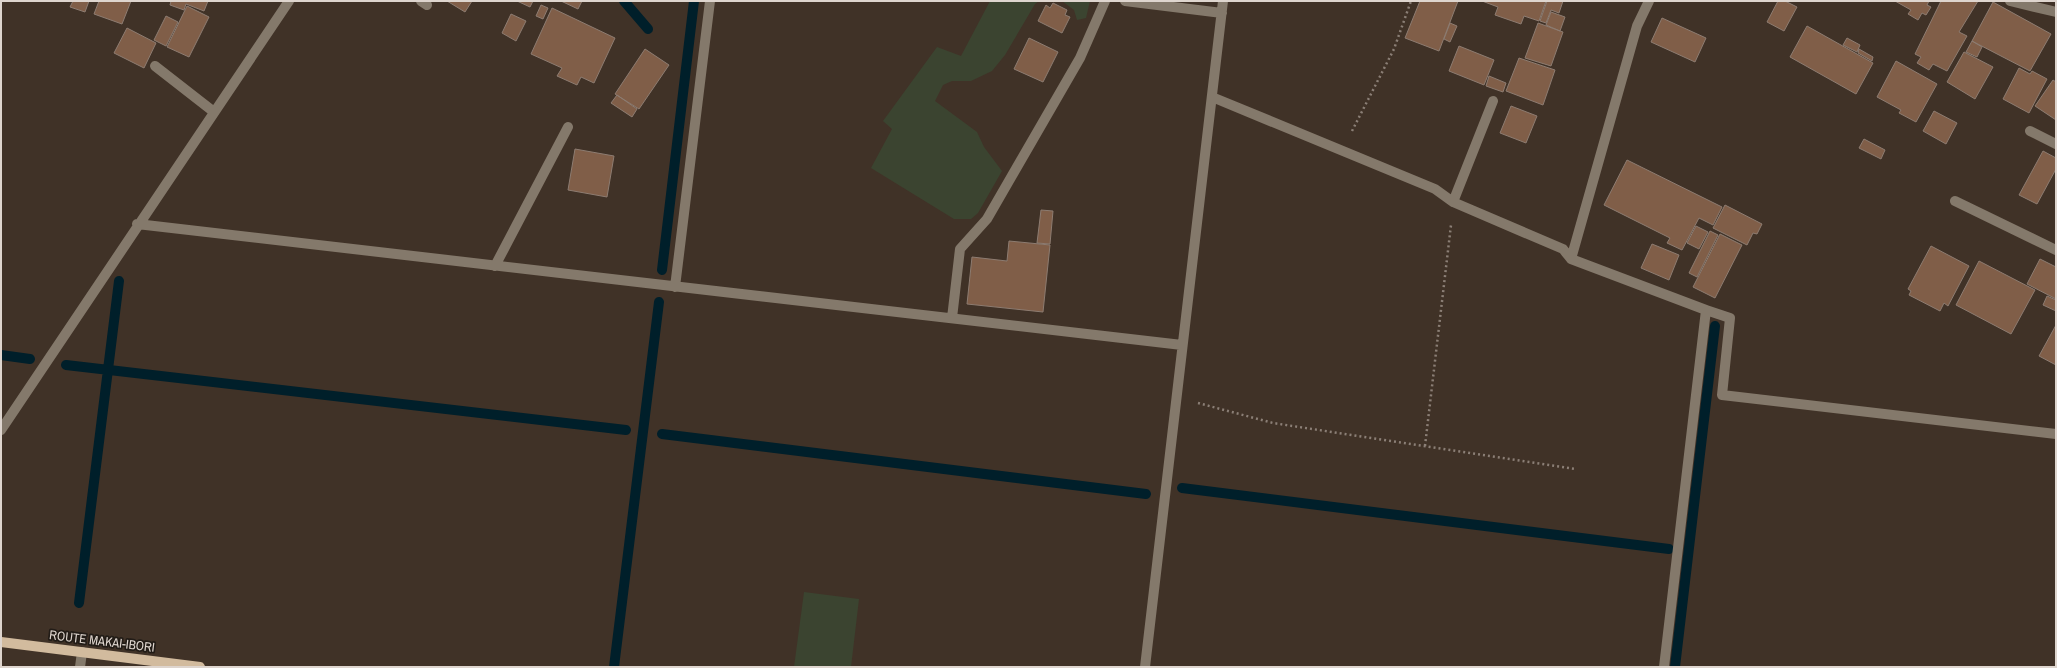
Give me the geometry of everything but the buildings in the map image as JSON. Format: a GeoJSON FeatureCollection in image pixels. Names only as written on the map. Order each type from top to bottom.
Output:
{"type":"FeatureCollection","features":[{"type":"Feature","properties":{"kind":"main road","name":"ROUTE MAKAI-IBORI"},"geometry":{"type":"LineString","coordinates":[[1,642],[200,667]]}},
{"type":"Feature","properties":{"kind":"street"},"geometry":{"type":"LineString","coordinates":[[1,430],[137,224],[289,1]]}},
{"type":"Feature","properties":{"kind":"street"},"geometry":{"type":"LineString","coordinates":[[675,287],[710,1]]}},
{"type":"Feature","properties":{"kind":"street"},"geometry":{"type":"LineString","coordinates":[[952,318],[960,249],[987,220],[1080,58],[1105,1]]}},
{"type":"Feature","properties":{"kind":"street"},"geometry":{"type":"LineString","coordinates":[[1125,1],[1222,13]]}},
{"type":"Feature","properties":{"kind":"street"},"geometry":{"type":"LineString","coordinates":[[1145,667],[1223,1]]}},
{"type":"Feature","properties":{"kind":"street"},"geometry":{"type":"LineString","coordinates":[[1571,259],[1637,26],[1649,1]]}},
{"type":"Feature","properties":{"kind":"street"},"geometry":{"type":"LineString","coordinates":[[2010,1],[2056,12]]}},
{"type":"Feature","properties":{"kind":"street"},"geometry":{"type":"LineString","coordinates":[[155,66],[214,112]]}},
{"type":"Feature","properties":{"kind":"street"},"geometry":{"type":"LineString","coordinates":[[1212,97],[1435,188],[1453,202],[1564,249],[1571,259],[1730,318],[1722,395],[2056,434]]}},
{"type":"Feature","properties":{"kind":"street"},"geometry":{"type":"LineString","coordinates":[[1453,202],[1493,101]]}},
{"type":"Feature","properties":{"kind":"street"},"geometry":{"type":"LineString","coordinates":[[495,266],[568,127]]}},
{"type":"Feature","properties":{"kind":"street"},"geometry":{"type":"LineString","coordinates":[[2030,131],[2056,144]]}},
{"type":"Feature","properties":{"kind":"street"},"geometry":{"type":"LineString","coordinates":[[1955,201],[2056,250]]}},
{"type":"Feature","properties":{"kind":"street"},"geometry":{"type":"LineString","coordinates":[[137,224],[1182,345]]}},
{"type":"Feature","properties":{"kind":"street"},"geometry":{"type":"LineString","coordinates":[[1664,667],[1706,310]]}},
{"type":"Feature","properties":{"kind":"street"},"geometry":{"type":"LineString","coordinates":[[80,667],[82,652]]}},
{"type":"Feature","properties":{"kind":"path"},"geometry":{"type":"LineString","coordinates":[[1342,151],[1394,49],[1411,1]]}},
{"type":"Feature","properties":{"kind":"path"},"geometry":{"type":"LineString","coordinates":[[1425,446],[1453,202]]}},
{"type":"Feature","properties":{"kind":"path"},"geometry":{"type":"LineString","coordinates":[[1176,397],[1272,423],[1575,469]]}},
{"type":"Feature","properties":{"kind":"green space"},"geometry":{"type":"Polygon","coordinates":[[[990,1],[1039,1],[1035,4],[1005,55],[992,71],[971,81],[952,81],[943,85],[935,101],[977,132],[984,147],[1002,171],[978,213],[971,219],[954,219],[871,168],[892,129],[883,121],[937,47],[961,56],[990,1]]]}},
{"type":"Feature","properties":{"kind":"green space"},"geometry":{"type":"Polygon","coordinates":[[[1062,1],[1090,1],[1086,18],[1077,20],[1074,10],[1062,1]]]}},
{"type":"Feature","properties":{"kind":"green space"},"geometry":{"type":"Polygon","coordinates":[[[804,592],[859,599],[851,667],[794,667],[804,592]]]}},
{"type":"Feature","properties":{"kind":"waterway"},"geometry":{"type":"LineString","coordinates":[[624,1],[648,29]]}},
{"type":"Feature","properties":{"kind":"waterway"},"geometry":{"type":"LineString","coordinates":[[662,270],[694,1]]}},
{"type":"Feature","properties":{"kind":"waterway"},"geometry":{"type":"LineString","coordinates":[[79,603],[119,281]]}},
{"type":"Feature","properties":{"kind":"waterway"},"geometry":{"type":"LineString","coordinates":[[614,667],[659,302]]}},
{"type":"Feature","properties":{"kind":"waterway"},"geometry":{"type":"LineString","coordinates":[[1675,667],[1715,326]]}},
{"type":"Feature","properties":{"kind":"waterway"},"geometry":{"type":"LineString","coordinates":[[1,355],[30,359]]}},
{"type":"Feature","properties":{"kind":"waterway"},"geometry":{"type":"LineString","coordinates":[[66,365],[626,430]]}},
{"type":"Feature","properties":{"kind":"waterway"},"geometry":{"type":"LineString","coordinates":[[662,434],[1146,494]]}},
{"type":"Feature","properties":{"kind":"waterway"},"geometry":{"type":"LineString","coordinates":[[1182,488],[1669,549]]}}]}
